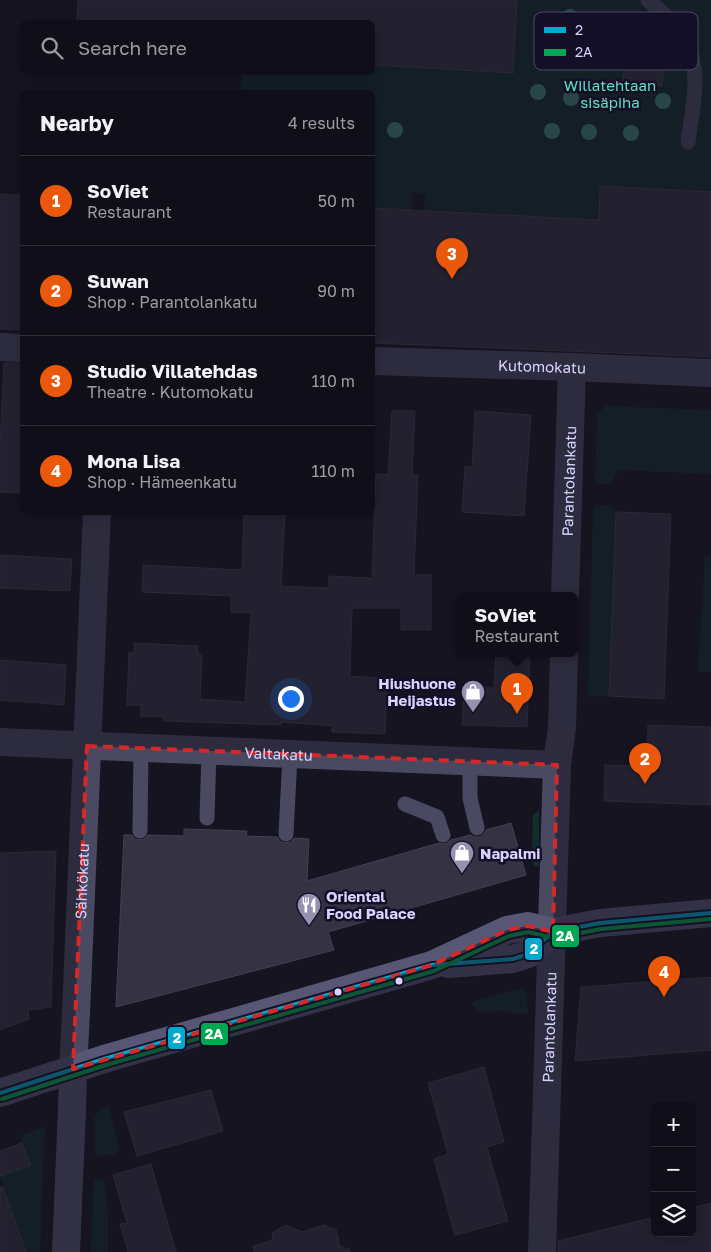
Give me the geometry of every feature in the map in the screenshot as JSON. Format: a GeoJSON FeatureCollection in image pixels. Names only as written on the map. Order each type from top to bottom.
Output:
{"type":"FeatureCollection","features":[{"type":"Feature","properties":{"kind":"main road"},"geometry":{"type":"LineString","coordinates":[[0,1093],[73,1069],[432,966],[513,959],[528,954],[553,932],[600,923],[711,913]]}},
{"type":"Feature","properties":{"kind":"main road","name":"Sähkökatu"},"geometry":{"type":"LineString","coordinates":[[66,1252],[73,1069]]}},
{"type":"Feature","properties":{"kind":"street"},"geometry":{"type":"LineString","coordinates":[[0,347],[20,348]]}},
{"type":"Feature","properties":{"kind":"street","name":"Kutomokatu"},"geometry":{"type":"LineString","coordinates":[[375,361],[572,367],[711,374]]}},
{"type":"Feature","properties":{"kind":"street","name":"Parantolankatu"},"geometry":{"type":"LineString","coordinates":[[565,592],[572,367]]}},
{"type":"Feature","properties":{"kind":"street","name":"Sähkökatu"},"geometry":{"type":"LineString","coordinates":[[73,1069],[97,515]]}},
{"type":"Feature","properties":{"kind":"street","name":"Parantolankatu"},"geometry":{"type":"LineString","coordinates":[[542,1252],[548,1106],[550,970],[553,932],[557,765],[562,728],[564,657]]}},
{"type":"Feature","properties":{"kind":"street","name":"Valtakatu"},"geometry":{"type":"LineString","coordinates":[[0,742],[557,765]]}},
{"type":"Feature","properties":{"kind":"lane"},"geometry":{"type":"LineString","coordinates":[[648,0],[662,12]]}},
{"type":"Feature","properties":{"kind":"lane"},"geometry":{"type":"LineString","coordinates":[[688,142],[695,91],[694,70]]}},
{"type":"Feature","properties":{"kind":"lane"},"geometry":{"type":"LineString","coordinates":[[140,831],[142,748]]}},
{"type":"Feature","properties":{"kind":"lane"},"geometry":{"type":"LineString","coordinates":[[207,818],[209,751]]}},
{"type":"Feature","properties":{"kind":"lane"},"geometry":{"type":"LineString","coordinates":[[286,834],[290,755]]}},
{"type":"Feature","properties":{"kind":"lane"},"geometry":{"type":"LineString","coordinates":[[470,762],[470,798],[477,828]]}},
{"type":"Feature","properties":{"kind":"lane"},"geometry":{"type":"LineString","coordinates":[[405,804],[437,817],[442,835]]}},
{"type":"Feature","properties":{"kind":"highlighted area"},"geometry":{"type":"Polygon","coordinates":[[[87,746],[557,765],[553,932],[528,926],[507,930],[432,965],[73,1069],[87,746]]]}},
{"type":"Feature","properties":{"kind":"green space","name":"Willatehtaan sisäpiha"},"geometry":{"type":"Polygon","coordinates":[[[517,0],[711,0],[711,192],[600,186],[599,220],[424,211],[425,194],[413,193],[411,210],[375,208],[375,90],[242,90],[242,75],[375,75],[375,65],[513,73],[517,0]]]}},
{"type":"Feature","properties":{"kind":"green space"},"geometry":{"type":"Polygon","coordinates":[[[605,406],[711,410],[711,474],[618,470],[611,485],[595,483],[597,415],[605,406]]]}},
{"type":"Feature","properties":{"kind":"green space"},"geometry":{"type":"Polygon","coordinates":[[[596,505],[608,505],[615,508],[616,512],[609,696],[588,697],[593,511],[596,505]]]}},
{"type":"Feature","properties":{"kind":"green space"},"geometry":{"type":"Polygon","coordinates":[[[705,556],[711,557],[711,672],[698,672],[705,556]]]}},
{"type":"Feature","properties":{"kind":"green space"},"geometry":{"type":"Polygon","coordinates":[[[539,810],[539,867],[534,866],[532,855],[533,815],[539,810]]]}},
{"type":"Feature","properties":{"kind":"green space"},"geometry":{"type":"Polygon","coordinates":[[[516,990],[523,990],[527,995],[528,1013],[519,1014],[505,1011],[478,1012],[471,1002],[516,990]]]}},
{"type":"Feature","properties":{"kind":"green space"},"geometry":{"type":"Polygon","coordinates":[[[109,1107],[119,1148],[116,1154],[95,1156],[94,1119],[100,1109],[109,1107]]]}},
{"type":"Feature","properties":{"kind":"green space"},"geometry":{"type":"Polygon","coordinates":[[[45,1127],[40,1252],[26,1252],[0,1176],[30,1165],[22,1143],[23,1135],[45,1127]]]}},
{"type":"Feature","properties":{"kind":"green space"},"geometry":{"type":"Polygon","coordinates":[[[101,1178],[105,1181],[108,1214],[108,1252],[91,1252],[94,1181],[101,1178]]]}},
{"type":"Feature","properties":{"kind":"building"},"geometry":{"type":"Polygon","coordinates":[[[78,0],[517,0],[513,73],[375,65],[375,20],[77,20],[78,0]]]}},
{"type":"Feature","properties":{"kind":"building"},"geometry":{"type":"Polygon","coordinates":[[[624,70],[663,70],[662,86],[623,82],[624,70]]]}},
{"type":"Feature","properties":{"kind":"building"},"geometry":{"type":"Polygon","coordinates":[[[600,186],[711,192],[711,357],[375,343],[375,208],[599,220],[600,186]]]}},
{"type":"Feature","properties":{"kind":"building"},"geometry":{"type":"Polygon","coordinates":[[[0,194],[20,195],[20,330],[0,329],[0,194]]]}},
{"type":"Feature","properties":{"kind":"building"},"geometry":{"type":"Polygon","coordinates":[[[4,363],[20,363],[20,493],[0,492],[0,443],[4,363]]]}},
{"type":"Feature","properties":{"kind":"building"},"geometry":{"type":"Polygon","coordinates":[[[392,411],[415,411],[412,475],[418,475],[414,575],[431,575],[431,630],[401,630],[401,608],[352,608],[350,676],[377,678],[377,683],[387,684],[385,734],[332,732],[332,726],[281,722],[281,725],[164,721],[164,717],[141,716],[141,705],[127,705],[129,652],[134,653],[134,643],[198,646],[198,654],[202,656],[200,699],[245,702],[251,613],[231,612],[231,596],[142,592],[143,565],[242,570],[244,515],[285,515],[281,586],[329,588],[329,576],[372,578],[376,474],[388,474],[392,411]]]}},
{"type":"Feature","properties":{"kind":"building"},"geometry":{"type":"Polygon","coordinates":[[[475,411],[531,415],[524,516],[462,512],[465,466],[472,467],[475,411]]]}},
{"type":"Feature","properties":{"kind":"building"},"geometry":{"type":"Polygon","coordinates":[[[616,512],[671,514],[664,699],[609,696],[616,512]]]}},
{"type":"Feature","properties":{"kind":"building"},"geometry":{"type":"Polygon","coordinates":[[[0,555],[72,559],[70,591],[0,588],[0,555]]]}},
{"type":"Feature","properties":{"kind":"building"},"geometry":{"type":"Polygon","coordinates":[[[496,657],[530,657],[527,727],[462,725],[464,687],[494,688],[496,657]]]}},
{"type":"Feature","properties":{"kind":"building"},"geometry":{"type":"Polygon","coordinates":[[[0,660],[66,665],[64,705],[0,700],[0,660]]]}},
{"type":"Feature","properties":{"kind":"building"},"geometry":{"type":"Polygon","coordinates":[[[648,725],[711,727],[711,805],[604,801],[605,765],[647,766],[648,725]]]}},
{"type":"Feature","properties":{"kind":"building"},"geometry":{"type":"Polygon","coordinates":[[[511,823],[526,875],[328,932],[334,950],[116,1007],[124,835],[132,835],[135,839],[139,840],[144,839],[148,835],[184,836],[184,829],[247,831],[246,836],[277,837],[281,842],[285,843],[291,842],[294,838],[309,839],[307,881],[439,843],[445,844],[451,840],[470,835],[480,837],[486,830],[511,823]]]}},
{"type":"Feature","properties":{"kind":"building"},"geometry":{"type":"Polygon","coordinates":[[[56,851],[51,1007],[28,1010],[29,1019],[0,1030],[0,853],[56,851]]]}},
{"type":"Feature","properties":{"kind":"building"},"geometry":{"type":"Polygon","coordinates":[[[711,977],[711,1050],[575,1061],[581,987],[711,977]]]}},
{"type":"Feature","properties":{"kind":"building"},"geometry":{"type":"Polygon","coordinates":[[[484,1067],[504,1142],[487,1147],[508,1221],[455,1235],[434,1159],[448,1154],[428,1083],[484,1067]]]}},
{"type":"Feature","properties":{"kind":"building"},"geometry":{"type":"Polygon","coordinates":[[[211,1090],[223,1131],[137,1156],[124,1112],[211,1090]]]}},
{"type":"Feature","properties":{"kind":"building"},"geometry":{"type":"Polygon","coordinates":[[[22,1143],[31,1165],[0,1176],[0,1151],[22,1143]]]}},
{"type":"Feature","properties":{"kind":"building"},"geometry":{"type":"Polygon","coordinates":[[[151,1164],[176,1252],[128,1252],[120,1224],[127,1223],[113,1175],[151,1164]]]}},
{"type":"Feature","properties":{"kind":"building"},"geometry":{"type":"Polygon","coordinates":[[[0,1187],[3,1187],[26,1252],[0,1252],[0,1187]]]}},
{"type":"Feature","properties":{"kind":"building"},"geometry":{"type":"Polygon","coordinates":[[[711,1203],[711,1252],[558,1252],[558,1241],[651,1218],[651,1237],[696,1237],[696,1207],[711,1203]]]}},
{"type":"Feature","properties":{"kind":"building"},"geometry":{"type":"Polygon","coordinates":[[[286,1225],[302,1232],[324,1225],[336,1230],[340,1246],[350,1250],[350,1252],[254,1252],[253,1246],[273,1240],[272,1233],[286,1225]]]}},
{"type":"Feature","properties":{"kind":"transit line","name":"2"},"geometry":{"type":"LineString","coordinates":[[0,1093],[104,1059],[432,965],[513,959],[528,954],[553,932],[600,923],[711,913]]}},
{"type":"Feature","properties":{"kind":"transit line","name":"2A"},"geometry":{"type":"LineString","coordinates":[[2,1099],[106,1065],[434,971],[509,936],[528,932],[554,938],[601,929],[711,919]]}},
{"type":"Feature","properties":{"kind":"place","name":"Studio Villatehdas"},"geometry":{"type":"Point","coordinates":[452,279]}},
{"type":"Feature","properties":{"kind":"place","name":"Hiushuone Heijastus"},"geometry":{"type":"Point","coordinates":[473,713]}},
{"type":"Feature","properties":{"kind":"place","name":"SoViet"},"geometry":{"type":"Point","coordinates":[517,714]}},
{"type":"Feature","properties":{"kind":"place","name":"Suwan"},"geometry":{"type":"Point","coordinates":[645,784]}},
{"type":"Feature","properties":{"kind":"place","name":"Napalmi"},"geometry":{"type":"Point","coordinates":[462,874]}},
{"type":"Feature","properties":{"kind":"place","name":"Oriental Food Palace"},"geometry":{"type":"Point","coordinates":[309,926]}},
{"type":"Feature","properties":{"kind":"place","name":"Mona Lisa"},"geometry":{"type":"Point","coordinates":[664,997]}}]}
